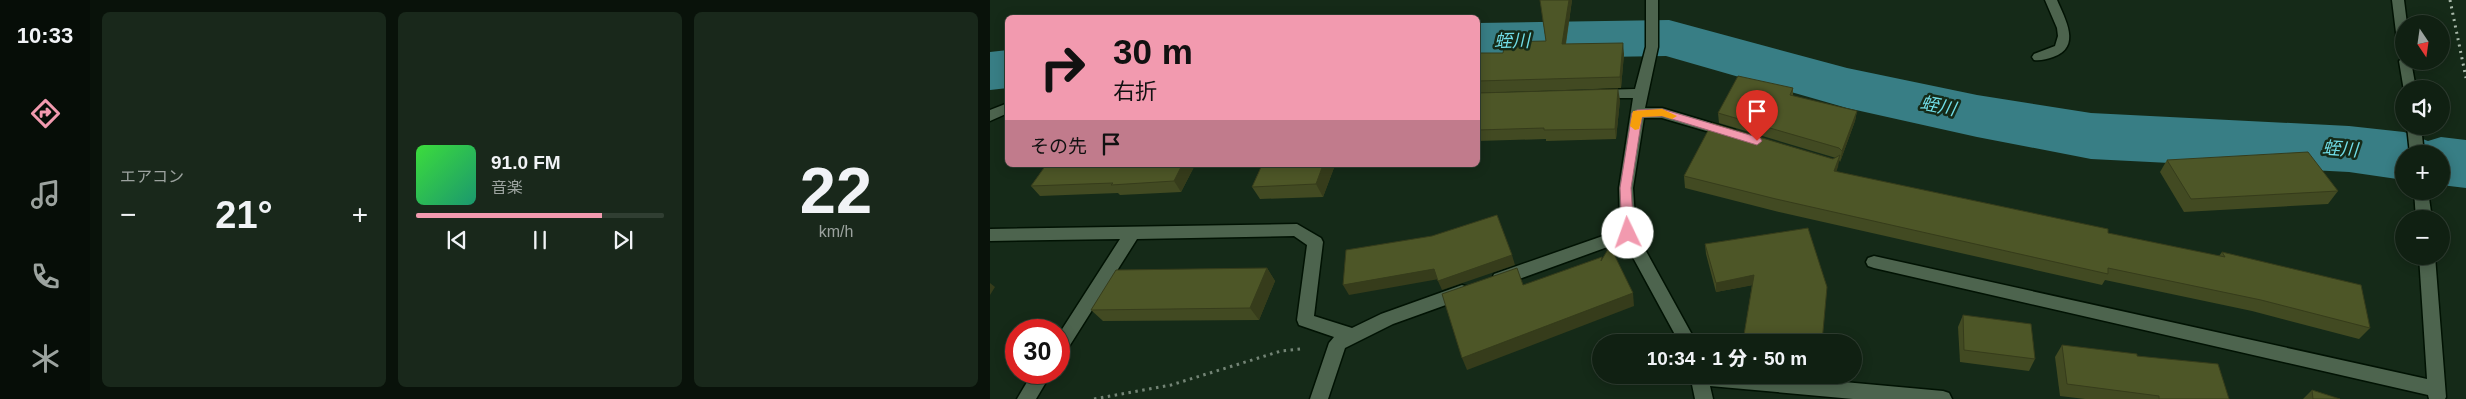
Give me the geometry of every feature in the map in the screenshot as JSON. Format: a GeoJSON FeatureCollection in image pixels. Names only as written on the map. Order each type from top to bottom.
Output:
{"type":"FeatureCollection","features":[{"type":"Feature","properties":{"kind":"street"},"geometry":{"type":"LineString","coordinates":[[1652,0],[1652,47],[1640,93],[1626,188],[1628,233],[1684,334]]}},
{"type":"Feature","properties":{"kind":"street"},"geometry":{"type":"LineString","coordinates":[[2038,57],[2053,54],[2064,44],[2065,34],[2051,0]]}},
{"type":"Feature","properties":{"kind":"street"},"geometry":{"type":"LineString","coordinates":[[2398,0],[2400,15]]}},
{"type":"Feature","properties":{"kind":"street"},"geometry":{"type":"LineString","coordinates":[[1583,94],[1640,93]]}},
{"type":"Feature","properties":{"kind":"street"},"geometry":{"type":"LineString","coordinates":[[990,116],[1005,108]]}},
{"type":"Feature","properties":{"kind":"street"},"geometry":{"type":"LineString","coordinates":[[1637,113],[1662,113],[1747,138]]}},
{"type":"Feature","properties":{"kind":"street"},"geometry":{"type":"LineString","coordinates":[[990,235],[1297,230],[1315,242],[1305,320],[1345,339]]}},
{"type":"Feature","properties":{"kind":"street"},"geometry":{"type":"LineString","coordinates":[[1070,331],[1133,232]]}},
{"type":"Feature","properties":{"kind":"street"},"geometry":{"type":"LineString","coordinates":[[1319,399],[1345,339],[1387,319],[1628,233]]}},
{"type":"Feature","properties":{"kind":"street"},"geometry":{"type":"LineString","coordinates":[[1874,262],[2437,394],[2428,265]]}},
{"type":"Feature","properties":{"kind":"street"},"geometry":{"type":"LineString","coordinates":[[1026,399],[1035,384]]}},
{"type":"Feature","properties":{"kind":"street"},"geometry":{"type":"LineString","coordinates":[[1701,384],[1704,399]]}},
{"type":"Feature","properties":{"kind":"street"},"geometry":{"type":"LineString","coordinates":[[1784,384],[1943,399]]}},
{"type":"Feature","properties":{"kind":"path"},"geometry":{"type":"LineString","coordinates":[[1094,399],[1171,385],[1281,351],[1345,339]]}},
{"type":"Feature","properties":{"kind":"building"},"geometry":{"type":"Polygon","coordinates":[[[1540,0],[1569,0],[1562,44],[1623,43],[1620,77],[1480,81],[1480,53],[1503,53],[1505,42],[1546,41],[1540,0]]]}},
{"type":"Feature","properties":{"kind":"building"},"geometry":{"type":"Polygon","coordinates":[[[1738,76],[1793,88],[1790,95],[1857,111],[1842,151],[1839,148],[1718,113],[1738,76]]]}},
{"type":"Feature","properties":{"kind":"building"},"geometry":{"type":"Polygon","coordinates":[[[1618,89],[1615,129],[1480,130],[1480,93],[1618,89]]]}},
{"type":"Feature","properties":{"kind":"building"},"geometry":{"type":"Polygon","coordinates":[[[1712,123],[1833,159],[1840,155],[1834,171],[2108,229],[2108,233],[2225,257],[2222,252],[2361,285],[2370,328],[2261,300],[2108,268],[2108,274],[1776,199],[1684,176],[1712,123]]]}},
{"type":"Feature","properties":{"kind":"building"},"geometry":{"type":"Polygon","coordinates":[[[2308,152],[2338,191],[2191,199],[2167,160],[2308,152]]]}},
{"type":"Feature","properties":{"kind":"building"},"geometry":{"type":"Polygon","coordinates":[[[1045,167],[1181,167],[1174,181],[1111,185],[1113,183],[1031,186],[1045,167]]]}},
{"type":"Feature","properties":{"kind":"building"},"geometry":{"type":"Polygon","coordinates":[[[1261,167],[1322,167],[1316,184],[1252,187],[1261,167]]]}},
{"type":"Feature","properties":{"kind":"building"},"geometry":{"type":"Polygon","coordinates":[[[1497,215],[1512,255],[1438,281],[1434,269],[1343,285],[1346,250],[1432,236],[1497,215]]]}},
{"type":"Feature","properties":{"kind":"building"},"geometry":{"type":"Polygon","coordinates":[[[1808,228],[1827,287],[1823,334],[1744,334],[1754,275],[1716,283],[1705,244],[1808,228]]]}},
{"type":"Feature","properties":{"kind":"building"},"geometry":{"type":"Polygon","coordinates":[[[1610,246],[1633,293],[1462,358],[1442,294],[1517,268],[1523,285],[1602,257],[1601,261],[1610,246]]]}},
{"type":"Feature","properties":{"kind":"building"},"geometry":{"type":"Polygon","coordinates":[[[1267,268],[1250,308],[1091,310],[1116,270],[1267,268]]]}},
{"type":"Feature","properties":{"kind":"building"},"geometry":{"type":"Polygon","coordinates":[[[1963,315],[2031,324],[2035,359],[1964,350],[1963,315]]]}},
{"type":"Feature","properties":{"kind":"building"},"geometry":{"type":"Polygon","coordinates":[[[2062,345],[2137,354],[2137,356],[2218,364],[2229,399],[2159,399],[2159,396],[2067,384],[2062,345]]]}},
{"type":"Feature","properties":{"kind":"building"},"geometry":{"type":"Polygon","coordinates":[[[2312,390],[2340,399],[2313,399],[2312,390]]]}},
{"type":"Feature","properties":{"kind":"waterway","name":"蛭川"},"geometry":{"type":"LineString","coordinates":[[1480,41],[1669,38],[1847,88],[1977,116],[2091,136],[2349,149],[2395,155]]}},
{"type":"Feature","properties":{"kind":"waterway","name":"蛭川"},"geometry":{"type":"LineString","coordinates":[[990,71],[1005,69]]}},
{"type":"Feature","properties":{"kind":"waterway","name":"蛭川"},"geometry":{"type":"LineString","coordinates":[[2450,162],[2466,164]]}},
{"type":"Feature","properties":{"kind":"railway"},"geometry":{"type":"LineString","coordinates":[[2450,0],[2466,78]]}},
{"type":"Feature","properties":{"kind":"slow traffic"},"geometry":{"type":"LineString","coordinates":[[1635,126],[1637,113],[1662,113],[1672,116]]}},
{"type":"Feature","properties":{"kind":"route"},"geometry":{"type":"LineString","coordinates":[[1628,233],[1626,188],[1637,113],[1662,113],[1757,141]]}}]}
